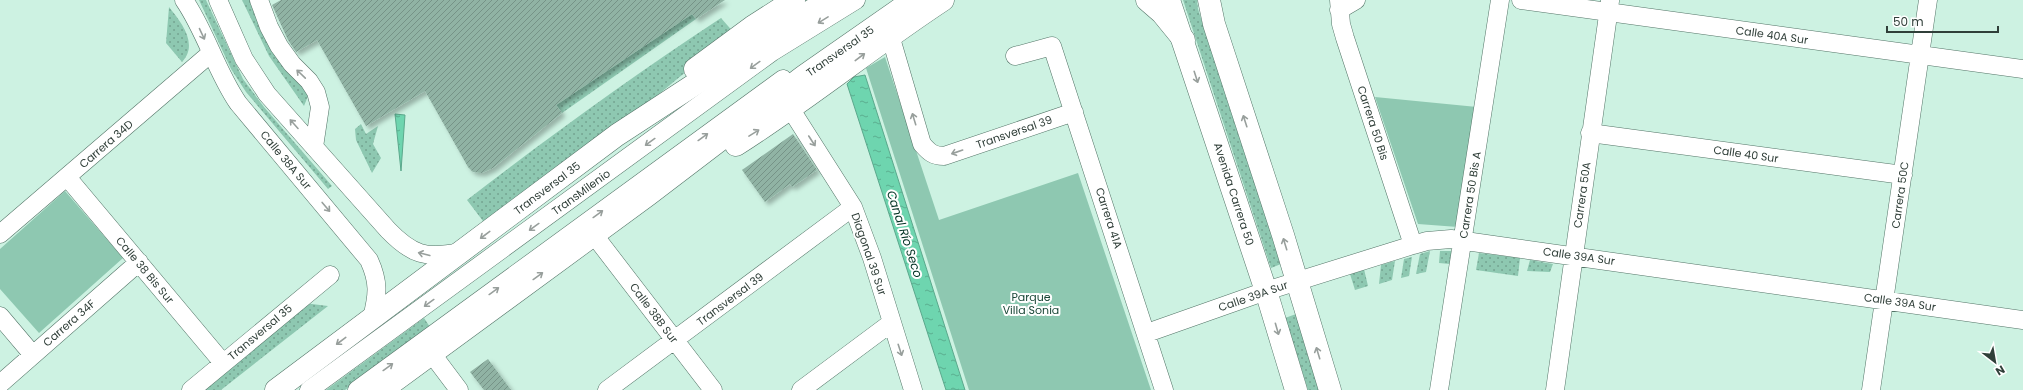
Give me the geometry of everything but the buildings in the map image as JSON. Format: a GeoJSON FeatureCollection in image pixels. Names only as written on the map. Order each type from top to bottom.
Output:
{"type":"FeatureCollection","features":[{"type":"Feature","properties":{"kind":"main road"},"geometry":{"type":"LineString","coordinates":[[617,135],[705,61],[752,27],[794,0]]}},
{"type":"Feature","properties":{"kind":"main road","name":"Transversal 35"},"geometry":{"type":"LineString","coordinates":[[276,390],[617,135],[777,40],[829,0]]}},
{"type":"Feature","properties":{"kind":"main road","name":"Transversal 35"},"geometry":{"type":"LineString","coordinates":[[382,390],[648,195],[802,71],[913,0]]}},
{"type":"Feature","properties":{"kind":"main road"},"geometry":{"type":"LineString","coordinates":[[648,195],[733,147],[790,108],[890,35],[943,0]]}},
{"type":"Feature","properties":{"kind":"main road"},"geometry":{"type":"LineString","coordinates":[[1147,0],[1162,14],[1184,40]]}},
{"type":"Feature","properties":{"kind":"main road","name":"Avenida Carrera 50"},"geometry":{"type":"LineString","coordinates":[[1169,0],[1184,40],[1266,291],[1296,390]]}},
{"type":"Feature","properties":{"kind":"main road"},"geometry":{"type":"LineString","coordinates":[[1209,0],[1214,24],[1330,390]]}},
{"type":"Feature","properties":{"kind":"street","name":"Calle 38A Sur"},"geometry":{"type":"LineString","coordinates":[[184,0],[226,84],[238,103],[369,260],[375,273],[377,288],[377,298],[372,318]]}},
{"type":"Feature","properties":{"kind":"street"},"geometry":{"type":"LineString","coordinates":[[218,0],[244,59],[256,79],[388,230],[408,248],[430,256],[442,256],[462,252]]}},
{"type":"Feature","properties":{"kind":"street"},"geometry":{"type":"LineString","coordinates":[[259,0],[269,27],[279,46],[292,64],[309,81],[316,92],[320,107],[314,147]]}},
{"type":"Feature","properties":{"kind":"street","name":"TransMilenio"},"geometry":{"type":"LineString","coordinates":[[309,390],[777,40],[856,0]]}},
{"type":"Feature","properties":{"kind":"street"},"geometry":{"type":"LineString","coordinates":[[357,390],[802,71],[895,0]]}},
{"type":"Feature","properties":{"kind":"street"},"geometry":{"type":"LineString","coordinates":[[1339,5],[1356,0]]}},
{"type":"Feature","properties":{"kind":"street","name":"Carrera 50 Bis A"},"geometry":{"type":"LineString","coordinates":[[1439,390],[1500,0]]}},
{"type":"Feature","properties":{"kind":"street","name":"Calle 40A Sur"},"geometry":{"type":"LineString","coordinates":[[1521,0],[1609,6],[1920,55],[2023,69]]}},
{"type":"Feature","properties":{"kind":"street","name":"Carrera 50C"},"geometry":{"type":"LineString","coordinates":[[1871,390],[1928,0]]}},
{"type":"Feature","properties":{"kind":"street","name":"Carrera 50 Bis"},"geometry":{"type":"LineString","coordinates":[[1339,5],[1345,38],[1413,245]]}},
{"type":"Feature","properties":{"kind":"street","name":"Carrera 50A"},"geometry":{"type":"LineString","coordinates":[[1555,390],[1609,6]]}},
{"type":"Feature","properties":{"kind":"street","name":"Transversal 39"},"geometry":{"type":"LineString","coordinates":[[890,35],[922,144],[930,154],[944,156],[1074,112]]}},
{"type":"Feature","properties":{"kind":"street","name":"Carrera 41A"},"geometry":{"type":"LineString","coordinates":[[1015,56],[1052,46],[1147,333],[1164,390]]}},
{"type":"Feature","properties":{"kind":"street","name":"Carrera 34D"},"geometry":{"type":"LineString","coordinates":[[0,234],[211,53]]}},
{"type":"Feature","properties":{"kind":"street","name":"Diagonal 39 Sur"},"geometry":{"type":"LineString","coordinates":[[790,108],[853,208],[872,258],[913,390]]}},
{"type":"Feature","properties":{"kind":"street","name":"Calle 40 Sur"},"geometry":{"type":"LineString","coordinates":[[1590,133],[1903,175]]}},
{"type":"Feature","properties":{"kind":"street","name":"Calle 38 Bis Sur"},"geometry":{"type":"LineString","coordinates":[[67,177],[223,363]]}},
{"type":"Feature","properties":{"kind":"street","name":"Transversal 39"},"geometry":{"type":"LineString","coordinates":[[607,390],[853,208]]}},
{"type":"Feature","properties":{"kind":"street","name":"Calle 38B Sur"},"geometry":{"type":"LineString","coordinates":[[594,235],[713,390]]}},
{"type":"Feature","properties":{"kind":"street","name":"Calle 39A Sur"},"geometry":{"type":"LineString","coordinates":[[1147,333],[1266,291],[1413,245],[1437,240],[1463,240],[1574,255],[2023,320]]}},
{"type":"Feature","properties":{"kind":"street","name":"Carrera 34F"},"geometry":{"type":"LineString","coordinates":[[0,384],[138,262]]}},
{"type":"Feature","properties":{"kind":"street","name":"Transversal 35"},"geometry":{"type":"LineString","coordinates":[[191,390],[330,275]]}},
{"type":"Feature","properties":{"kind":"street"},"geometry":{"type":"LineString","coordinates":[[0,316],[33,355]]}},
{"type":"Feature","properties":{"kind":"street"},"geometry":{"type":"LineString","coordinates":[[801,390],[891,323]]}},
{"type":"Feature","properties":{"kind":"street"},"geometry":{"type":"LineString","coordinates":[[432,354],[459,390]]}},
{"type":"Feature","properties":{"kind":"green space"},"geometry":{"type":"Polygon","coordinates":[[[199,0],[206,0],[243,79],[264,107],[332,186],[328,189],[246,92],[231,69],[199,0]]]}},
{"type":"Feature","properties":{"kind":"green space"},"geometry":{"type":"Polygon","coordinates":[[[242,0],[252,0],[308,96],[304,106],[269,56],[242,0]]]}},
{"type":"Feature","properties":{"kind":"green space"},"geometry":{"type":"Polygon","coordinates":[[[1183,0],[1197,0],[1198,9],[1281,264],[1271,268],[1183,0]]]}},
{"type":"Feature","properties":{"kind":"green space"},"geometry":{"type":"Polygon","coordinates":[[[169,7],[183,26],[189,41],[187,55],[182,62],[166,43],[169,7]]]}},
{"type":"Feature","properties":{"kind":"green space"},"geometry":{"type":"Polygon","coordinates":[[[692,14],[696,19],[562,113],[556,105],[692,14]]]}},
{"type":"Feature","properties":{"kind":"green space"},"geometry":{"type":"Polygon","coordinates":[[[721,18],[735,34],[619,127],[486,225],[467,200],[592,106],[721,18]]]}},
{"type":"Feature","properties":{"kind":"green space","name":"Parque Villa Sonia"},"geometry":{"type":"Polygon","coordinates":[[[885,57],[939,220],[1078,173],[1151,390],[969,390],[866,68],[885,57]]]}},
{"type":"Feature","properties":{"kind":"green space"},"geometry":{"type":"Polygon","coordinates":[[[1375,97],[1477,107],[1458,227],[1418,224],[1375,97]]]}},
{"type":"Feature","properties":{"kind":"green space"},"geometry":{"type":"Polygon","coordinates":[[[361,124],[366,134],[378,126],[373,144],[381,158],[372,173],[356,140],[355,129],[361,124]]]}},
{"type":"Feature","properties":{"kind":"green space"},"geometry":{"type":"Polygon","coordinates":[[[65,191],[123,258],[39,333],[0,289],[0,249],[65,191]]]}},
{"type":"Feature","properties":{"kind":"green space"},"geometry":{"type":"Polygon","coordinates":[[[1430,251],[1426,272],[1416,274],[1420,254],[1430,251]]]}},
{"type":"Feature","properties":{"kind":"green space"},"geometry":{"type":"Polygon","coordinates":[[[1440,251],[1452,251],[1450,264],[1439,263],[1440,251]]]}},
{"type":"Feature","properties":{"kind":"green space"},"geometry":{"type":"Polygon","coordinates":[[[1479,253],[1520,258],[1518,276],[1476,270],[1479,253]]]}},
{"type":"Feature","properties":{"kind":"green space"},"geometry":{"type":"Polygon","coordinates":[[[1412,257],[1409,276],[1401,278],[1404,259],[1412,257]]]}},
{"type":"Feature","properties":{"kind":"green space"},"geometry":{"type":"Polygon","coordinates":[[[1530,260],[1553,264],[1550,272],[1527,271],[1530,260]]]}},
{"type":"Feature","properties":{"kind":"green space"},"geometry":{"type":"Polygon","coordinates":[[[1395,261],[1392,280],[1379,284],[1381,265],[1395,261]]]}},
{"type":"Feature","properties":{"kind":"green space"},"geometry":{"type":"Polygon","coordinates":[[[1364,269],[1368,286],[1355,290],[1350,274],[1364,269]]]}},
{"type":"Feature","properties":{"kind":"green space"},"geometry":{"type":"Polygon","coordinates":[[[304,303],[328,306],[221,390],[198,390],[304,303]]]}},
{"type":"Feature","properties":{"kind":"green space"},"geometry":{"type":"Polygon","coordinates":[[[1296,314],[1320,390],[1308,390],[1285,318],[1296,314]]]}},
{"type":"Feature","properties":{"kind":"green space"},"geometry":{"type":"Polygon","coordinates":[[[424,318],[430,327],[345,390],[326,390],[424,318]]]}},
{"type":"Feature","properties":{"kind":"water","name":"Canal Río Seco"},"geometry":{"type":"Polygon","coordinates":[[[865,75],[965,390],[946,390],[847,84],[854,77],[865,75]]]}},
{"type":"Feature","properties":{"kind":"water"},"geometry":{"type":"Polygon","coordinates":[[[395,114],[405,115],[401,171],[395,114]]]}}]}
